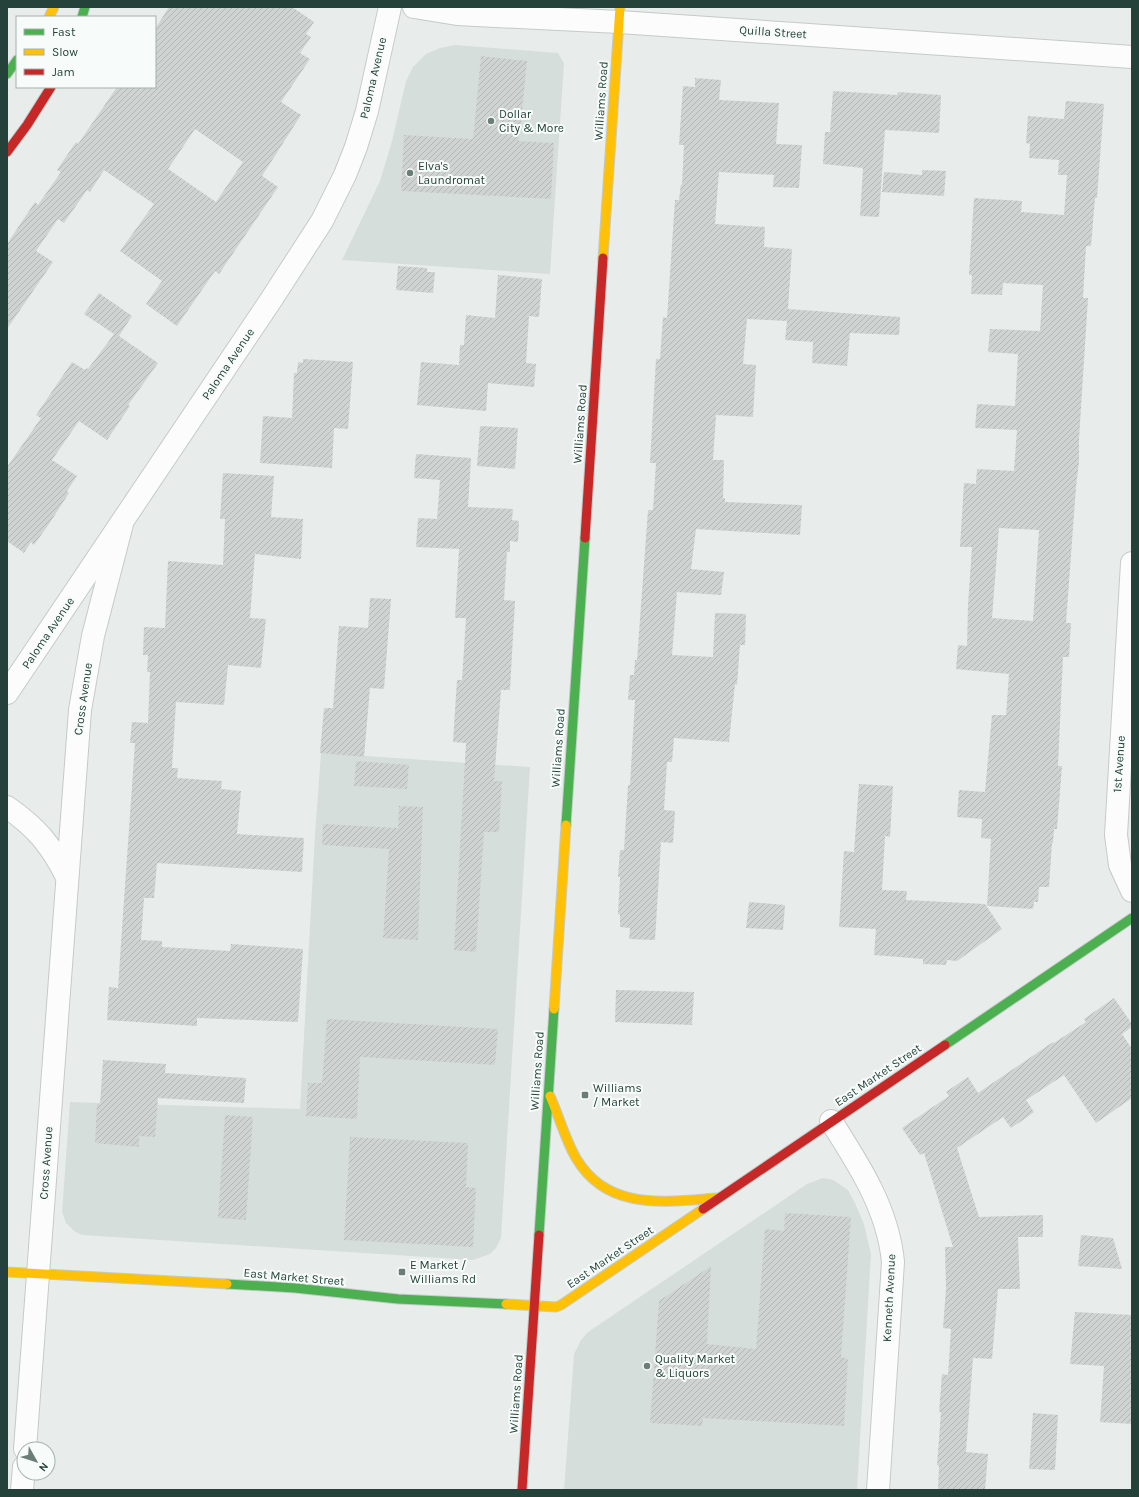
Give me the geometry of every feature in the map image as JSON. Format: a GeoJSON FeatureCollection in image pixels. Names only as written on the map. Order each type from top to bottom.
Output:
{"type":"FeatureCollection","features":[{"type":"Feature","properties":{"kind":"main road"},"geometry":{"type":"LineString","coordinates":[[50,16],[54,7]]}},
{"type":"Feature","properties":{"kind":"main road","name":"Williams Road"},"geometry":{"type":"LineString","coordinates":[[522,1490],[619,14]]}},
{"type":"Feature","properties":{"kind":"main road"},"geometry":{"type":"LineString","coordinates":[[7,74],[16,61]]}},
{"type":"Feature","properties":{"kind":"main road"},"geometry":{"type":"LineString","coordinates":[[7,152],[27,125],[50,88]]}},
{"type":"Feature","properties":{"kind":"main road"},"geometry":{"type":"LineString","coordinates":[[16,125],[27,125]]}},
{"type":"Feature","properties":{"kind":"main road","name":"East Market Street"},"geometry":{"type":"LineString","coordinates":[[7,1272],[38,1275],[295,1288],[398,1299],[556,1307],[1132,918]]}},
{"type":"Feature","properties":{"kind":"main road"},"geometry":{"type":"LineString","coordinates":[[548,1090],[577,1160],[587,1173],[604,1188],[614,1194],[640,1201],[656,1202],[717,1198]]}},
{"type":"Feature","properties":{"kind":"street","name":"Paloma Avenue"},"geometry":{"type":"LineString","coordinates":[[7,693],[313,238],[345,175],[356,147],[390,7]]}},
{"type":"Feature","properties":{"kind":"street","name":"Quilla Street"},"geometry":{"type":"LineString","coordinates":[[414,7],[456,14],[619,14],[1132,57]]}},
{"type":"Feature","properties":{"kind":"street","name":"Cross Avenue"},"geometry":{"type":"LineString","coordinates":[[26,1441],[80,710],[97,619],[122,524]]}},
{"type":"Feature","properties":{"kind":"street","name":"1st Avenue"},"geometry":{"type":"LineString","coordinates":[[1132,563],[1116,835],[1120,865],[1132,892]]}},
{"type":"Feature","properties":{"kind":"street"},"geometry":{"type":"LineString","coordinates":[[7,807],[38,832],[48,843],[67,877]]}},
{"type":"Feature","properties":{"kind":"street","name":"Kenneth Avenue"},"geometry":{"type":"LineString","coordinates":[[831,1121],[853,1155],[871,1188],[882,1213],[891,1244],[893,1262],[878,1490]]}},
{"type":"Feature","properties":{"kind":"shaded area"},"geometry":{"type":"Polygon","coordinates":[[[455,45],[558,53],[564,63],[550,274],[342,260],[380,181],[392,141],[406,81],[413,67],[426,54],[440,48],[455,45]]]}},
{"type":"Feature","properties":{"kind":"shaded area"},"geometry":{"type":"Polygon","coordinates":[[[321,753],[530,767],[501,1238],[496,1248],[490,1254],[473,1260],[82,1235],[74,1231],[66,1223],[62,1212],[70,1102],[300,1109],[315,834],[321,753]]]}},
{"type":"Feature","properties":{"kind":"shaded area"},"geometry":{"type":"Polygon","coordinates":[[[823,1178],[833,1180],[848,1190],[864,1224],[871,1254],[857,1490],[564,1490],[574,1354],[581,1340],[588,1332],[807,1184],[823,1178]]]}},
{"type":"Feature","properties":{"kind":"building"},"geometry":{"type":"Polygon","coordinates":[[[169,7],[292,7],[314,22],[306,34],[311,37],[300,53],[310,59],[281,102],[301,115],[262,176],[278,187],[219,274],[215,271],[177,326],[146,304],[162,281],[120,251],[154,204],[104,170],[90,192],[87,190],[64,223],[58,219],[36,251],[53,262],[7,329],[7,244],[35,202],[38,205],[61,172],[57,170],[76,142],[78,144],[116,88],[156,88],[156,27],[169,7]],[[195,129],[168,169],[216,202],[243,162],[195,129]]]}},
{"type":"Feature","properties":{"kind":"building"},"geometry":{"type":"Polygon","coordinates":[[[481,56],[527,61],[519,141],[554,143],[551,199],[401,191],[404,135],[473,139],[481,56]]]}},
{"type":"Feature","properties":{"kind":"building"},"geometry":{"type":"Polygon","coordinates":[[[695,78],[721,80],[719,100],[779,103],[776,144],[802,145],[799,188],[773,187],[774,175],[719,172],[715,224],[765,227],[764,247],[792,249],[788,309],[900,317],[899,335],[850,333],[847,366],[812,363],[813,342],[785,340],[787,321],[747,319],[743,364],[756,365],[753,417],[716,415],[713,460],[724,460],[723,498],[725,498],[725,502],[802,505],[800,535],[696,529],[691,569],[724,572],[721,595],[677,592],[672,655],[713,657],[715,613],[746,614],[745,645],[740,645],[737,685],[735,684],[729,742],[674,738],[672,762],[667,762],[664,810],[675,811],[673,843],[661,842],[655,940],[629,939],[630,928],[620,927],[620,915],[618,914],[620,850],[624,850],[628,785],[630,785],[635,700],[628,700],[630,675],[634,675],[635,660],[637,660],[648,510],[653,510],[656,463],[650,463],[656,359],[660,359],[663,317],[667,318],[675,200],[679,200],[681,184],[682,185],[684,145],[679,145],[683,86],[695,87],[695,78]]]}},
{"type":"Feature","properties":{"kind":"building"},"geometry":{"type":"Polygon","coordinates":[[[833,91],[897,95],[898,92],[941,95],[939,133],[885,130],[879,217],[860,216],[863,168],[823,164],[825,132],[830,132],[833,91]]]}},
{"type":"Feature","properties":{"kind":"building"},"geometry":{"type":"Polygon","coordinates":[[[1066,101],[1104,104],[1097,198],[1095,198],[1091,246],[1086,246],[1083,298],[1088,298],[1079,439],[1079,462],[1066,623],[1071,623],[1069,657],[1063,657],[1058,766],[1062,766],[1057,829],[1054,829],[1052,843],[1049,887],[1039,887],[1038,902],[1034,902],[1033,909],[987,906],[991,839],[981,838],[982,819],[957,817],[959,790],[985,792],[992,715],[1006,715],[1009,674],[956,669],[958,645],[967,646],[972,547],[960,547],[964,483],[976,484],[977,469],[1014,471],[1017,430],[975,428],[977,404],[1015,406],[1018,354],[988,352],[990,329],[1040,331],[1043,285],[1003,283],[1002,295],[971,294],[972,275],[969,275],[974,198],[1022,201],[1021,212],[1064,215],[1067,175],[1058,175],[1059,160],[1029,158],[1030,144],[1026,143],[1028,116],[1064,119],[1066,101]],[[999,528],[992,618],[1033,621],[1039,530],[999,528]]]}},
{"type":"Feature","properties":{"kind":"building"},"geometry":{"type":"Polygon","coordinates":[[[922,170],[946,171],[944,196],[882,192],[884,172],[922,175],[922,170]]]}},
{"type":"Feature","properties":{"kind":"building"},"geometry":{"type":"Polygon","coordinates":[[[398,266],[427,268],[427,272],[435,272],[433,293],[396,290],[398,266]]]}},
{"type":"Feature","properties":{"kind":"building"},"geometry":{"type":"Polygon","coordinates":[[[498,275],[542,279],[539,317],[529,316],[526,363],[536,364],[534,387],[488,383],[486,411],[417,405],[421,362],[459,365],[460,345],[464,345],[466,315],[495,318],[498,275]]]}},
{"type":"Feature","properties":{"kind":"building"},"geometry":{"type":"Polygon","coordinates":[[[99,293],[132,316],[119,336],[158,363],[128,405],[130,406],[107,440],[79,421],[52,460],[77,476],[67,491],[69,493],[49,524],[34,545],[31,542],[24,553],[7,541],[7,467],[41,418],[36,415],[72,362],[85,370],[86,368],[88,369],[114,334],[84,314],[99,293]]]}},
{"type":"Feature","properties":{"kind":"building"},"geometry":{"type":"Polygon","coordinates":[[[303,359],[353,362],[348,429],[334,428],[332,468],[260,463],[263,416],[292,418],[294,373],[297,373],[298,362],[303,363],[303,359]]]}},
{"type":"Feature","properties":{"kind":"building"},"geometry":{"type":"Polygon","coordinates":[[[480,426],[518,428],[515,469],[477,466],[480,426]]]}},
{"type":"Feature","properties":{"kind":"building"},"geometry":{"type":"Polygon","coordinates":[[[416,454],[471,458],[468,507],[513,509],[512,520],[519,521],[518,542],[510,541],[510,552],[507,552],[504,600],[515,601],[510,690],[501,690],[494,781],[502,781],[499,832],[484,832],[476,952],[454,950],[466,743],[453,742],[457,680],[462,680],[466,618],[455,618],[459,549],[416,547],[418,518],[437,519],[440,480],[414,478],[416,454]]]}},
{"type":"Feature","properties":{"kind":"building"},"geometry":{"type":"Polygon","coordinates":[[[223,473],[274,476],[271,517],[303,519],[301,559],[255,554],[250,618],[266,619],[261,668],[228,665],[224,705],[176,702],[172,768],[178,768],[177,778],[222,781],[221,789],[241,791],[237,834],[304,838],[302,872],[157,863],[154,898],[144,898],[141,940],[162,941],[162,947],[230,951],[231,944],[303,949],[298,1022],[197,1018],[197,1026],[107,1020],[109,987],[118,988],[135,743],[130,743],[132,722],[148,723],[150,672],[147,672],[148,655],[143,655],[144,627],[165,628],[168,561],[223,565],[225,519],[220,519],[223,473]]]}},
{"type":"Feature","properties":{"kind":"building"},"geometry":{"type":"Polygon","coordinates":[[[370,598],[391,599],[384,689],[370,688],[364,757],[320,753],[324,708],[333,708],[339,626],[368,628],[370,598]]]}},
{"type":"Feature","properties":{"kind":"building"},"geometry":{"type":"Polygon","coordinates":[[[356,761],[409,765],[407,789],[354,786],[356,761]]]}},
{"type":"Feature","properties":{"kind":"building"},"geometry":{"type":"Polygon","coordinates":[[[859,784],[893,786],[890,837],[885,836],[882,890],[907,891],[906,900],[985,904],[1002,929],[957,961],[947,960],[946,965],[923,964],[923,959],[874,955],[876,929],[839,927],[844,851],[854,852],[859,784]]]}},
{"type":"Feature","properties":{"kind":"building"},"geometry":{"type":"Polygon","coordinates":[[[399,806],[423,807],[418,940],[383,938],[389,849],[322,845],[323,824],[398,828],[399,806]]]}},
{"type":"Feature","properties":{"kind":"building"},"geometry":{"type":"Polygon","coordinates":[[[749,902],[785,905],[783,930],[746,928],[749,902]]]}},
{"type":"Feature","properties":{"kind":"building"},"geometry":{"type":"Polygon","coordinates":[[[616,990],[694,992],[692,1025],[615,1022],[616,990]]]}},
{"type":"Feature","properties":{"kind":"building"},"geometry":{"type":"Polygon","coordinates":[[[1114,998],[1132,1024],[1132,1027],[1122,1034],[1132,1049],[1132,1098],[1096,1123],[1064,1075],[1026,1100],[1034,1112],[1023,1120],[1011,1128],[1003,1117],[957,1148],[979,1217],[1043,1215],[1043,1237],[1018,1237],[1020,1289],[998,1289],[992,1359],[973,1358],[966,1452],[988,1454],[985,1490],[938,1490],[939,1466],[937,1465],[942,1374],[948,1375],[951,1329],[943,1328],[946,1289],[945,1247],[953,1247],[924,1153],[920,1155],[902,1128],[949,1096],[946,1092],[968,1077],[978,1093],[1053,1042],[1054,1043],[1086,1022],[1084,1019],[1114,998]]]}},
{"type":"Feature","properties":{"kind":"building"},"geometry":{"type":"Polygon","coordinates":[[[327,1019],[498,1029],[495,1065],[360,1057],[357,1119],[306,1116],[308,1083],[322,1083],[327,1019]]]}},
{"type":"Feature","properties":{"kind":"building"},"geometry":{"type":"Polygon","coordinates":[[[103,1060],[166,1064],[165,1073],[246,1078],[244,1103],[158,1098],[155,1137],[139,1136],[139,1147],[95,1143],[97,1104],[100,1104],[103,1060]]]}},
{"type":"Feature","properties":{"kind":"building"},"geometry":{"type":"Polygon","coordinates":[[[225,1115],[253,1117],[246,1220],[218,1218],[225,1115]]]}},
{"type":"Feature","properties":{"kind":"building"},"geometry":{"type":"Polygon","coordinates":[[[350,1137],[468,1143],[466,1187],[476,1188],[473,1247],[344,1240],[350,1137]]]}},
{"type":"Feature","properties":{"kind":"building"},"geometry":{"type":"Polygon","coordinates":[[[785,1213],[851,1217],[841,1357],[848,1359],[844,1426],[703,1418],[702,1426],[650,1423],[659,1301],[711,1266],[707,1344],[756,1349],[765,1229],[784,1231],[785,1213]]]}},
{"type":"Feature","properties":{"kind":"building"},"geometry":{"type":"Polygon","coordinates":[[[1081,1235],[1113,1238],[1122,1269],[1078,1266],[1081,1235]]]}},
{"type":"Feature","properties":{"kind":"building"},"geometry":{"type":"Polygon","coordinates":[[[1075,1312],[1132,1315],[1132,1424],[1100,1422],[1104,1366],[1070,1364],[1075,1312]]]}},
{"type":"Feature","properties":{"kind":"building"},"geometry":{"type":"Polygon","coordinates":[[[1033,1413],[1058,1415],[1055,1470],[1029,1469],[1033,1413]]]}},
{"type":"Feature","properties":{"kind":"traffic: fast"},"geometry":{"type":"LineString","coordinates":[[82,16],[85,7]]}},
{"type":"Feature","properties":{"kind":"traffic: fast"},"geometry":{"type":"LineString","coordinates":[[7,74],[16,61]]}},
{"type":"Feature","properties":{"kind":"traffic: fast"},"geometry":{"type":"LineString","coordinates":[[566,825],[585,538]]}},
{"type":"Feature","properties":{"kind":"traffic: fast"},"geometry":{"type":"LineString","coordinates":[[945,1045],[1132,918]]}},
{"type":"Feature","properties":{"kind":"traffic: fast"},"geometry":{"type":"LineString","coordinates":[[539,1235],[554,1009]]}},
{"type":"Feature","properties":{"kind":"traffic: fast"},"geometry":{"type":"LineString","coordinates":[[227,1284],[295,1288],[398,1299],[506,1304]]}},
{"type":"Feature","properties":{"kind":"traffic: slow"},"geometry":{"type":"LineString","coordinates":[[50,16],[54,7]]}},
{"type":"Feature","properties":{"kind":"traffic: slow"},"geometry":{"type":"LineString","coordinates":[[603,258],[620,7]]}},
{"type":"Feature","properties":{"kind":"traffic: slow"},"geometry":{"type":"LineString","coordinates":[[554,1009],[566,825]]}},
{"type":"Feature","properties":{"kind":"traffic: slow"},"geometry":{"type":"LineString","coordinates":[[550,1096],[576,1158],[589,1175],[604,1187],[620,1195],[657,1201],[716,1198]]}},
{"type":"Feature","properties":{"kind":"traffic: slow"},"geometry":{"type":"LineString","coordinates":[[506,1304],[556,1307],[561,1305],[703,1209]]}},
{"type":"Feature","properties":{"kind":"traffic: slow"},"geometry":{"type":"LineString","coordinates":[[7,1272],[227,1284]]}},
{"type":"Feature","properties":{"kind":"traffic: jam"},"geometry":{"type":"LineString","coordinates":[[7,152],[27,125],[50,88]]}},
{"type":"Feature","properties":{"kind":"traffic: jam"},"geometry":{"type":"LineString","coordinates":[[585,538],[603,258]]}},
{"type":"Feature","properties":{"kind":"traffic: jam"},"geometry":{"type":"LineString","coordinates":[[703,1209],[945,1045]]}},
{"type":"Feature","properties":{"kind":"traffic: jam"},"geometry":{"type":"LineString","coordinates":[[522,1490],[539,1235]]}},
{"type":"Feature","properties":{"kind":"place","name":"Dollar City & More"},"geometry":{"type":"Point","coordinates":[491,121]}},
{"type":"Feature","properties":{"kind":"place","name":"Elva's Laundromat"},"geometry":{"type":"Point","coordinates":[410,173]}},
{"type":"Feature","properties":{"kind":"place","name":"Williams / Market"},"geometry":{"type":"Point","coordinates":[585,1095]}},
{"type":"Feature","properties":{"kind":"place","name":"E Market / Williams Rd"},"geometry":{"type":"Point","coordinates":[402,1272]}},
{"type":"Feature","properties":{"kind":"place","name":"Quality Market & Liquors"},"geometry":{"type":"Point","coordinates":[647,1366]}}]}
